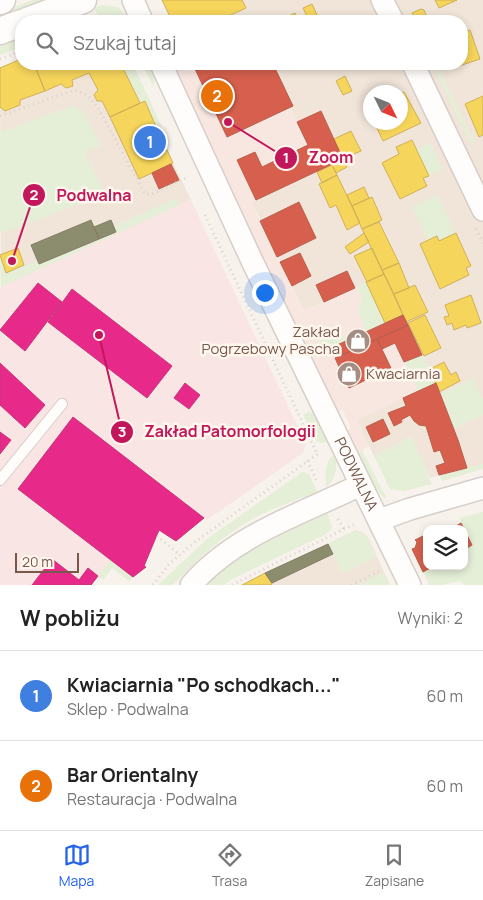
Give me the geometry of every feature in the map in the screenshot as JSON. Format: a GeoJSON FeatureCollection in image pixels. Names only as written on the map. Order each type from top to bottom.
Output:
{"type":"FeatureCollection","features":[{"type":"Feature","properties":{"kind":"street"},"geometry":{"type":"LineString","coordinates":[[43,15],[83,0]]}},
{"type":"Feature","properties":{"kind":"street"},"geometry":{"type":"LineString","coordinates":[[132,0],[139,15]]}},
{"type":"Feature","properties":{"kind":"street"},"geometry":{"type":"LineString","coordinates":[[382,0],[390,15]]}},
{"type":"Feature","properties":{"kind":"street"},"geometry":{"type":"LineString","coordinates":[[0,31],[15,25]]}},
{"type":"Feature","properties":{"kind":"street","name":"PODWALNA"},"geometry":{"type":"LineString","coordinates":[[164,70],[256,271],[410,585]]}},
{"type":"Feature","properties":{"kind":"street"},"geometry":{"type":"LineString","coordinates":[[416,70],[483,210]]}},
{"type":"Feature","properties":{"kind":"street"},"geometry":{"type":"LineString","coordinates":[[191,585],[209,566],[237,545],[266,529],[360,485]]}},
{"type":"Feature","properties":{"kind":"street"},"geometry":{"type":"LineString","coordinates":[[379,520],[483,488]]}},
{"type":"Feature","properties":{"kind":"lane"},"geometry":{"type":"LineString","coordinates":[[0,480],[62,404]]}},
{"type":"Feature","properties":{"kind":"path"},"geometry":{"type":"LineString","coordinates":[[0,59],[15,53]]}},
{"type":"Feature","properties":{"kind":"path"},"geometry":{"type":"LineString","coordinates":[[0,116],[75,90],[86,95],[97,106],[145,194],[152,194],[188,177]]}},
{"type":"Feature","properties":{"kind":"path"},"geometry":{"type":"LineString","coordinates":[[156,133],[166,128]]}},
{"type":"Feature","properties":{"kind":"path"},"geometry":{"type":"LineString","coordinates":[[153,585],[169,564],[216,525],[317,454],[340,442]]}},
{"type":"Feature","properties":{"kind":"path"},"geometry":{"type":"LineString","coordinates":[[232,585],[355,524]]}},
{"type":"Feature","properties":{"kind":"path"},"geometry":{"type":"LineString","coordinates":[[157,536],[180,555]]}},
{"type":"Feature","properties":{"kind":"path"},"geometry":{"type":"LineString","coordinates":[[351,585],[386,568]]}},
{"type":"Feature","properties":{"kind":"shaded area"},"geometry":{"type":"Polygon","coordinates":[[[162,0],[483,0],[483,464],[430,478],[411,437],[374,456],[356,420],[435,383],[403,315],[385,323],[366,283],[304,311],[252,202],[343,159],[321,111],[297,122],[290,108],[227,137],[195,70],[468,70],[468,15],[169,15],[162,0]]]}},
{"type":"Feature","properties":{"kind":"shaded area"},"geometry":{"type":"Polygon","coordinates":[[[15,62],[15,70],[124,70],[140,103],[145,101],[157,129],[155,130],[156,133],[158,136],[160,135],[191,200],[1,287],[0,68],[15,62]]]}},
{"type":"Feature","properties":{"kind":"shaded area"},"geometry":{"type":"Polygon","coordinates":[[[176,70],[196,71],[227,137],[290,108],[308,145],[262,167],[254,152],[237,160],[256,200],[252,202],[260,221],[304,311],[358,286],[362,297],[358,311],[366,331],[335,345],[340,356],[377,339],[382,349],[395,343],[418,391],[357,420],[369,446],[362,450],[359,455],[347,431],[351,428],[342,409],[338,413],[263,260],[176,70]]]}},
{"type":"Feature","properties":{"kind":"shaded area"},"geometry":{"type":"Polygon","coordinates":[[[191,200],[306,444],[303,453],[207,520],[204,518],[176,541],[159,530],[144,566],[146,567],[133,577],[110,560],[91,585],[0,585],[0,286],[191,200]]]}},
{"type":"Feature","properties":{"kind":"shaded area"},"geometry":{"type":"Polygon","coordinates":[[[356,530],[364,533],[369,539],[390,585],[243,585],[356,530]]]}},
{"type":"Feature","properties":{"kind":"green space"},"geometry":{"type":"Polygon","coordinates":[[[33,0],[50,0],[0,19],[0,13],[33,0]]]}},
{"type":"Feature","properties":{"kind":"green space"},"geometry":{"type":"Polygon","coordinates":[[[102,5],[118,7],[125,15],[98,15],[94,8],[102,5]]]}},
{"type":"Feature","properties":{"kind":"green space"},"geometry":{"type":"Polygon","coordinates":[[[15,40],[15,49],[0,55],[0,46],[15,40]]]}},
{"type":"Feature","properties":{"kind":"green space"},"geometry":{"type":"Polygon","coordinates":[[[124,70],[136,70],[162,127],[157,129],[145,102],[140,103],[124,70]]]}},
{"type":"Feature","properties":{"kind":"green space"},"geometry":{"type":"Polygon","coordinates":[[[145,70],[153,70],[156,78],[153,86],[145,70]]]}},
{"type":"Feature","properties":{"kind":"green space"},"geometry":{"type":"Polygon","coordinates":[[[435,70],[440,70],[474,142],[470,143],[435,70]]]}},
{"type":"Feature","properties":{"kind":"green space"},"geometry":{"type":"Polygon","coordinates":[[[74,105],[83,111],[101,145],[85,153],[105,194],[3,233],[0,230],[0,132],[74,105]]]}},
{"type":"Feature","properties":{"kind":"green space"},"geometry":{"type":"Polygon","coordinates":[[[430,143],[443,169],[429,176],[416,149],[430,143]]]}},
{"type":"Feature","properties":{"kind":"green space"},"geometry":{"type":"Polygon","coordinates":[[[437,195],[456,233],[439,241],[437,236],[428,241],[412,207],[437,195]]]}},
{"type":"Feature","properties":{"kind":"green space"},"geometry":{"type":"Polygon","coordinates":[[[176,198],[179,205],[1,287],[0,258],[6,272],[38,261],[39,264],[116,232],[114,226],[176,198]]]}},
{"type":"Feature","properties":{"kind":"green space"},"geometry":{"type":"Polygon","coordinates":[[[366,282],[385,323],[366,331],[358,311],[362,297],[358,286],[366,282]]]}},
{"type":"Feature","properties":{"kind":"green space"},"geometry":{"type":"Polygon","coordinates":[[[310,324],[342,333],[345,341],[323,351],[310,324]]]}},
{"type":"Feature","properties":{"kind":"green space"},"geometry":{"type":"Polygon","coordinates":[[[422,355],[436,383],[418,391],[404,362],[422,355]]]}},
{"type":"Feature","properties":{"kind":"green space"},"geometry":{"type":"Polygon","coordinates":[[[473,379],[483,399],[483,415],[454,429],[440,394],[473,379]]]}},
{"type":"Feature","properties":{"kind":"green space"},"geometry":{"type":"Polygon","coordinates":[[[309,412],[314,413],[329,441],[321,443],[316,441],[303,415],[309,412]]]}},
{"type":"Feature","properties":{"kind":"green space"},"geometry":{"type":"Polygon","coordinates":[[[412,437],[432,484],[404,491],[390,489],[374,456],[412,437]]]}},
{"type":"Feature","properties":{"kind":"green space"},"geometry":{"type":"Polygon","coordinates":[[[362,450],[386,497],[385,499],[372,484],[359,455],[362,450]]]}},
{"type":"Feature","properties":{"kind":"green space"},"geometry":{"type":"Polygon","coordinates":[[[335,454],[335,472],[326,488],[327,465],[335,454]]]}},
{"type":"Feature","properties":{"kind":"green space"},"geometry":{"type":"Polygon","coordinates":[[[483,464],[483,469],[442,481],[439,475],[483,464]]]}},
{"type":"Feature","properties":{"kind":"green space"},"geometry":{"type":"Polygon","coordinates":[[[302,472],[309,474],[318,493],[304,499],[303,497],[260,515],[236,529],[214,546],[173,585],[158,585],[207,539],[302,472]]]}},
{"type":"Feature","properties":{"kind":"green space"},"geometry":{"type":"Polygon","coordinates":[[[327,512],[332,528],[326,534],[232,579],[224,585],[206,585],[247,552],[327,512]]]}},
{"type":"Feature","properties":{"kind":"green space"},"geometry":{"type":"Polygon","coordinates":[[[483,512],[483,585],[465,585],[459,581],[443,585],[429,585],[423,572],[427,570],[468,570],[468,548],[472,545],[468,537],[468,525],[462,525],[459,518],[483,512]]]}},
{"type":"Feature","properties":{"kind":"green space"},"geometry":{"type":"Polygon","coordinates":[[[356,530],[366,535],[377,557],[342,574],[328,544],[356,530]]]}},
{"type":"Feature","properties":{"kind":"green space"},"geometry":{"type":"Polygon","coordinates":[[[110,560],[133,577],[129,581],[112,568],[103,580],[98,576],[110,560]]]}},
{"type":"Feature","properties":{"kind":"green space"},"geometry":{"type":"Polygon","coordinates":[[[384,572],[390,585],[357,585],[384,572]]]}},
{"type":"Feature","properties":{"kind":"building: Mieszkania"},"geometry":{"type":"Polygon","coordinates":[[[162,0],[242,0],[246,8],[231,15],[169,15],[162,0]]]}},
{"type":"Feature","properties":{"kind":"building: Mieszkania"},"geometry":{"type":"Polygon","coordinates":[[[435,0],[457,0],[439,8],[435,0]]]}},
{"type":"Feature","properties":{"kind":"building: Mieszkania"},"geometry":{"type":"Polygon","coordinates":[[[312,4],[317,15],[306,15],[303,8],[312,4]]]}},
{"type":"Feature","properties":{"kind":"building: Mieszkania"},"geometry":{"type":"Polygon","coordinates":[[[421,9],[424,10],[426,15],[413,15],[412,13],[421,9]]]}},
{"type":"Feature","properties":{"kind":"building: Mieszkania"},"geometry":{"type":"Polygon","coordinates":[[[470,30],[480,59],[468,63],[468,31],[470,30]]]}},
{"type":"Feature","properties":{"kind":"building: Mieszkania"},"geometry":{"type":"Polygon","coordinates":[[[15,62],[15,70],[36,70],[45,91],[20,100],[20,105],[5,111],[0,107],[0,68],[15,62]]]}},
{"type":"Feature","properties":{"kind":"building: Mieszkania"},"geometry":{"type":"Polygon","coordinates":[[[36,70],[124,70],[140,103],[110,117],[102,101],[97,101],[94,95],[98,90],[89,73],[72,80],[73,86],[66,88],[61,84],[45,91],[36,70]]]}},
{"type":"Feature","properties":{"kind":"building: Mieszkania"},"geometry":{"type":"Polygon","coordinates":[[[345,76],[352,91],[343,95],[336,81],[345,76]]]}},
{"type":"Feature","properties":{"kind":"building: Mieszkania"},"geometry":{"type":"Polygon","coordinates":[[[483,96],[483,135],[479,137],[465,104],[483,96]]]}},
{"type":"Feature","properties":{"kind":"building: Mieszkania"},"geometry":{"type":"Polygon","coordinates":[[[408,99],[421,123],[408,129],[408,99]]]}},
{"type":"Feature","properties":{"kind":"building: Mieszkania"},"geometry":{"type":"Polygon","coordinates":[[[145,101],[157,129],[155,130],[158,136],[160,135],[173,163],[139,179],[110,117],[145,101]]]}},
{"type":"Feature","properties":{"kind":"building: Mieszkania"},"geometry":{"type":"Polygon","coordinates":[[[378,130],[406,130],[383,141],[378,130]]]}},
{"type":"Feature","properties":{"kind":"building: Mieszkania"},"geometry":{"type":"Polygon","coordinates":[[[351,131],[361,151],[343,159],[334,139],[351,131]]]}},
{"type":"Feature","properties":{"kind":"building: Mieszkania"},"geometry":{"type":"Polygon","coordinates":[[[412,140],[429,176],[423,178],[427,186],[400,199],[382,163],[399,154],[396,147],[412,140]]]}},
{"type":"Feature","properties":{"kind":"building: Mieszkania"},"geometry":{"type":"Polygon","coordinates":[[[343,159],[347,167],[336,173],[332,165],[343,159]]]}},
{"type":"Feature","properties":{"kind":"building: Mieszkania"},"geometry":{"type":"Polygon","coordinates":[[[332,165],[337,175],[322,183],[317,172],[332,165]]]}},
{"type":"Feature","properties":{"kind":"building: Mieszkania"},"geometry":{"type":"Polygon","coordinates":[[[337,175],[360,223],[347,230],[336,205],[330,208],[319,184],[337,175]]]}},
{"type":"Feature","properties":{"kind":"building: Mieszkania"},"geometry":{"type":"Polygon","coordinates":[[[364,187],[369,198],[352,206],[347,195],[364,187]]]}},
{"type":"Feature","properties":{"kind":"building: Mieszkania"},"geometry":{"type":"Polygon","coordinates":[[[372,197],[382,220],[362,229],[352,206],[372,197]]]}},
{"type":"Feature","properties":{"kind":"building: Mieszkania"},"geometry":{"type":"Polygon","coordinates":[[[379,222],[399,263],[382,270],[362,229],[379,222]]]}},
{"type":"Feature","properties":{"kind":"building: Mieszkania"},"geometry":{"type":"Polygon","coordinates":[[[364,233],[369,242],[350,254],[345,247],[364,233]]]}},
{"type":"Feature","properties":{"kind":"building: Mieszkania"},"geometry":{"type":"Polygon","coordinates":[[[456,233],[471,266],[466,268],[469,275],[440,289],[420,244],[437,236],[439,241],[456,233]]]}},
{"type":"Feature","properties":{"kind":"building: Mieszkania"},"geometry":{"type":"Polygon","coordinates":[[[18,248],[24,265],[6,273],[0,255],[18,248]]]}},
{"type":"Feature","properties":{"kind":"building: Mieszkania"},"geometry":{"type":"Polygon","coordinates":[[[372,248],[384,274],[367,282],[354,256],[372,248]]]}},
{"type":"Feature","properties":{"kind":"building: Mieszkania"},"geometry":{"type":"Polygon","coordinates":[[[399,263],[409,288],[394,294],[382,270],[399,263]]]}},
{"type":"Feature","properties":{"kind":"building: Mieszkania"},"geometry":{"type":"Polygon","coordinates":[[[384,274],[403,315],[385,323],[366,282],[384,274]]]}},
{"type":"Feature","properties":{"kind":"building: Mieszkania"},"geometry":{"type":"Polygon","coordinates":[[[415,285],[428,312],[406,322],[394,294],[415,285]]]}},
{"type":"Feature","properties":{"kind":"building: Mieszkania"},"geometry":{"type":"Polygon","coordinates":[[[471,295],[481,323],[467,328],[466,325],[454,330],[452,323],[447,325],[444,317],[449,316],[445,305],[471,295]]]}},
{"type":"Feature","properties":{"kind":"building: Mieszkania"},"geometry":{"type":"Polygon","coordinates":[[[425,315],[441,348],[424,356],[408,323],[425,315]]]}},
{"type":"Feature","properties":{"kind":"building: Mieszkania"},"geometry":{"type":"Polygon","coordinates":[[[444,362],[451,375],[456,372],[460,381],[439,392],[430,369],[444,362]]]}},
{"type":"Feature","properties":{"kind":"building: Mieszkania"},"geometry":{"type":"Polygon","coordinates":[[[265,573],[271,585],[242,585],[265,573]]]}},
{"type":"Feature","properties":{"kind":"building: Handel"},"geometry":{"type":"Polygon","coordinates":[[[276,70],[293,106],[227,137],[196,71],[276,70]]]}},
{"type":"Feature","properties":{"kind":"building: Handel"},"geometry":{"type":"Polygon","coordinates":[[[321,111],[343,159],[256,200],[237,160],[255,152],[262,167],[308,145],[297,122],[321,111]]]}},
{"type":"Feature","properties":{"kind":"building: Handel"},"geometry":{"type":"Polygon","coordinates":[[[171,164],[179,180],[159,189],[152,173],[171,164]]]}},
{"type":"Feature","properties":{"kind":"building: Handel"},"geometry":{"type":"Polygon","coordinates":[[[299,202],[316,238],[277,257],[260,221],[299,202]]]}},
{"type":"Feature","properties":{"kind":"building: Handel"},"geometry":{"type":"Polygon","coordinates":[[[300,253],[311,276],[292,286],[280,262],[300,253]]]}},
{"type":"Feature","properties":{"kind":"building: Handel"},"geometry":{"type":"Polygon","coordinates":[[[347,271],[355,288],[324,302],[316,285],[347,271]]]}},
{"type":"Feature","properties":{"kind":"building: Handel"},"geometry":{"type":"Polygon","coordinates":[[[403,315],[408,325],[340,356],[335,346],[403,315]]]}},
{"type":"Feature","properties":{"kind":"building: Handel"},"geometry":{"type":"Polygon","coordinates":[[[408,325],[422,355],[404,362],[395,343],[382,349],[377,339],[408,325]]]}},
{"type":"Feature","properties":{"kind":"building: Handel"},"geometry":{"type":"Polygon","coordinates":[[[377,339],[391,368],[349,388],[335,358],[377,339]]]}},
{"type":"Feature","properties":{"kind":"building: Handel"},"geometry":{"type":"Polygon","coordinates":[[[436,383],[467,468],[439,475],[436,466],[445,463],[440,450],[434,452],[426,426],[419,425],[410,415],[394,426],[388,413],[406,406],[403,398],[436,383]]]}},
{"type":"Feature","properties":{"kind":"building: Handel"},"geometry":{"type":"Polygon","coordinates":[[[383,419],[390,434],[373,442],[366,427],[383,419]]]}},
{"type":"Feature","properties":{"kind":"building: Handel"},"geometry":{"type":"Polygon","coordinates":[[[423,536],[423,570],[427,570],[423,572],[412,549],[415,548],[417,542],[415,540],[423,536]]]}},
{"type":"Feature","properties":{"kind":"building: Handel"},"geometry":{"type":"Polygon","coordinates":[[[468,537],[472,545],[468,548],[468,537]]]}},
{"type":"Feature","properties":{"kind":"building: Zdrowie"},"geometry":{"type":"Polygon","coordinates":[[[38,283],[62,302],[25,351],[0,330],[38,283]]]}},
{"type":"Feature","properties":{"kind":"building: Zdrowie"},"geometry":{"type":"Polygon","coordinates":[[[72,289],[172,366],[147,398],[48,322],[72,289]]]}},
{"type":"Feature","properties":{"kind":"building: Zdrowie"},"geometry":{"type":"Polygon","coordinates":[[[0,363],[45,405],[25,428],[0,405],[0,363]]]}},
{"type":"Feature","properties":{"kind":"building: Zdrowie"},"geometry":{"type":"Polygon","coordinates":[[[185,383],[200,395],[189,409],[174,398],[185,383]]]}},
{"type":"Feature","properties":{"kind":"building: Zdrowie"},"geometry":{"type":"Polygon","coordinates":[[[73,417],[204,518],[176,541],[159,530],[144,566],[146,567],[133,577],[18,489],[73,417]]]}},
{"type":"Feature","properties":{"kind":"building: Zdrowie"},"geometry":{"type":"Polygon","coordinates":[[[0,432],[11,440],[0,454],[0,432]]]}},
{"type":"Feature","properties":{"kind":"building: Zdrowie"},"geometry":{"type":"Polygon","coordinates":[[[52,559],[79,580],[84,585],[32,585],[52,559]]]}},
{"type":"Feature","properties":{"kind":"building: Zdrowie"},"geometry":{"type":"Polygon","coordinates":[[[88,568],[98,576],[91,585],[84,585],[79,580],[88,568]]]}},
{"type":"Feature","properties":{"kind":"building: Przemysł"},"geometry":{"type":"Polygon","coordinates":[[[91,220],[99,239],[39,264],[31,245],[91,220]]]}},
{"type":"Feature","properties":{"kind":"building: Przemysł"},"geometry":{"type":"Polygon","coordinates":[[[111,220],[116,232],[99,239],[94,227],[111,220]]]}},
{"type":"Feature","properties":{"kind":"building: Przemysł"},"geometry":{"type":"Polygon","coordinates":[[[328,544],[333,554],[272,583],[265,573],[328,544]]]}},
{"type":"Feature","properties":{"kind":"place","name":"Bar Orientalny"},"geometry":{"type":"Point","coordinates":[217,96]}},
{"type":"Feature","properties":{"kind":"place","name":"Zoom"},"geometry":{"type":"Point","coordinates":[228,122]}},
{"type":"Feature","properties":{"kind":"place","name":"Kwiaciarnia \"Po schodkach...\""},"geometry":{"type":"Point","coordinates":[150,142]}},
{"type":"Feature","properties":{"kind":"place","name":"Podwalna"},"geometry":{"type":"Point","coordinates":[12,261]}},
{"type":"Feature","properties":{"kind":"place","name":"Zakład Patomorfologii"},"geometry":{"type":"Point","coordinates":[99,335]}},
{"type":"Feature","properties":{"kind":"place","name":"Zakład Pogrzebowy Pascha"},"geometry":{"type":"Point","coordinates":[358,341]}},
{"type":"Feature","properties":{"kind":"place","name":"Kwaciarnia"},"geometry":{"type":"Point","coordinates":[349,374]}}]}
